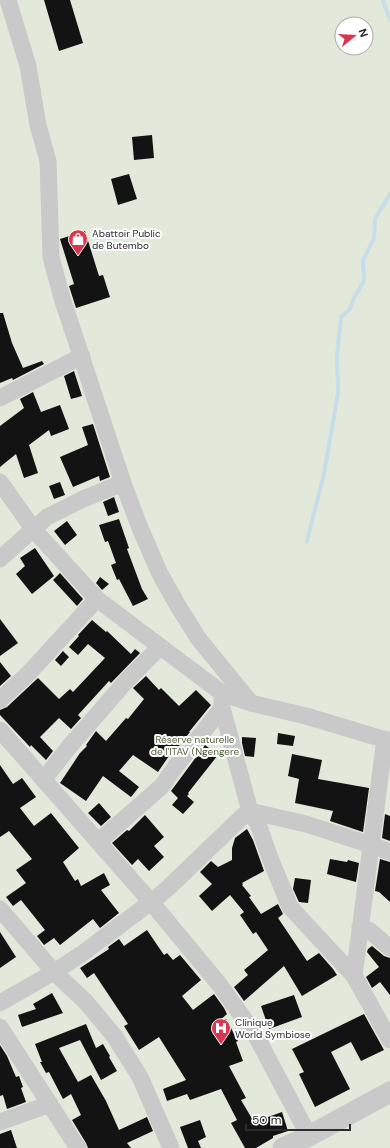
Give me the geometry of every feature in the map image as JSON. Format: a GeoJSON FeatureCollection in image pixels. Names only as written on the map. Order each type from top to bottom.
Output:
{"type":"FeatureCollection","features":[{"type":"Feature","properties":{"kind":"street"},"geometry":{"type":"LineString","coordinates":[[8,0],[28,66],[38,125],[48,161],[51,257],[62,298],[123,484],[160,574],[178,606],[198,638],[251,703]]}},
{"type":"Feature","properties":{"kind":"street"},"geometry":{"type":"LineString","coordinates":[[0,398],[82,356]]}},
{"type":"Feature","properties":{"kind":"street"},"geometry":{"type":"LineString","coordinates":[[0,482],[34,530],[97,599],[160,647],[222,701],[250,811],[258,824],[290,907],[354,976],[390,1040]]}},
{"type":"Feature","properties":{"kind":"street"},"geometry":{"type":"LineString","coordinates":[[0,559],[47,517],[83,499],[123,484]]}},
{"type":"Feature","properties":{"kind":"street"},"geometry":{"type":"LineString","coordinates":[[0,700],[23,679],[97,599]]}},
{"type":"Feature","properties":{"kind":"street"},"geometry":{"type":"LineString","coordinates":[[44,778],[123,685],[160,647]]}},
{"type":"Feature","properties":{"kind":"street"},"geometry":{"type":"LineString","coordinates":[[222,701],[251,703],[306,716],[388,740],[371,845],[354,976]]}},
{"type":"Feature","properties":{"kind":"street"},"geometry":{"type":"LineString","coordinates":[[98,842],[162,786],[222,701]]}},
{"type":"Feature","properties":{"kind":"street"},"geometry":{"type":"LineString","coordinates":[[0,730],[44,778],[151,902],[219,984],[255,1034],[309,1136]]}},
{"type":"Feature","properties":{"kind":"street"},"geometry":{"type":"LineString","coordinates":[[0,1003],[54,972],[83,953],[151,902],[250,811],[296,821],[390,852]]}},
{"type":"Feature","properties":{"kind":"street"},"geometry":{"type":"LineString","coordinates":[[0,909],[54,972],[86,1002],[115,1037],[140,1077],[171,1148]]}},
{"type":"Feature","properties":{"kind":"street"},"geometry":{"type":"LineString","coordinates":[[360,927],[370,931],[390,948]]}},
{"type":"Feature","properties":{"kind":"street"},"geometry":{"type":"LineString","coordinates":[[0,1027],[78,1148]]}},
{"type":"Feature","properties":{"kind":"street"},"geometry":{"type":"LineString","coordinates":[[283,1148],[309,1136],[390,1092]]}},
{"type":"Feature","properties":{"kind":"street"},"geometry":{"type":"LineString","coordinates":[[0,1122],[50,1104]]}},
{"type":"Feature","properties":{"kind":"green space","name":"Réserve naturelle de l'ITAV (Ngengere"},"geometry":{"type":"Polygon","coordinates":[[[0,0],[390,0],[390,1148],[0,1148],[0,0]]]}},
{"type":"Feature","properties":{"kind":"building"},"geometry":{"type":"Polygon","coordinates":[[[44,0],[70,0],[83,43],[59,51],[44,0]]]}},
{"type":"Feature","properties":{"kind":"building"},"geometry":{"type":"Polygon","coordinates":[[[152,135],[154,158],[134,160],[132,137],[152,135]]]}},
{"type":"Feature","properties":{"kind":"building"},"geometry":{"type":"Polygon","coordinates":[[[129,174],[137,199],[118,205],[111,179],[129,174]]]}},
{"type":"Feature","properties":{"kind":"building"},"geometry":{"type":"Polygon","coordinates":[[[85,231],[99,276],[103,275],[110,297],[76,308],[69,286],[74,284],[60,239],[85,231]]]}},
{"type":"Feature","properties":{"kind":"building"},"geometry":{"type":"Polygon","coordinates":[[[0,313],[3,313],[12,343],[23,368],[42,361],[44,364],[13,380],[12,378],[0,383],[0,313]]]}},
{"type":"Feature","properties":{"kind":"building"},"geometry":{"type":"Polygon","coordinates":[[[74,371],[82,396],[71,399],[64,376],[74,371]]]}},
{"type":"Feature","properties":{"kind":"building"},"geometry":{"type":"Polygon","coordinates":[[[33,392],[41,412],[60,405],[69,429],[51,436],[49,430],[29,445],[38,473],[24,478],[16,454],[0,467],[0,426],[24,408],[20,399],[33,392]]]}},
{"type":"Feature","properties":{"kind":"building"},"geometry":{"type":"Polygon","coordinates":[[[93,424],[110,477],[100,481],[99,476],[73,487],[60,457],[88,445],[82,427],[93,424]]]}},
{"type":"Feature","properties":{"kind":"building"},"geometry":{"type":"Polygon","coordinates":[[[60,482],[65,495],[54,499],[49,486],[60,482]]]}},
{"type":"Feature","properties":{"kind":"building"},"geometry":{"type":"Polygon","coordinates":[[[114,497],[119,512],[108,516],[103,502],[114,497]]]}},
{"type":"Feature","properties":{"kind":"building"},"geometry":{"type":"Polygon","coordinates":[[[119,519],[129,548],[127,549],[142,589],[148,599],[133,606],[119,579],[117,580],[111,565],[116,563],[108,541],[105,542],[99,525],[119,519]]]}},
{"type":"Feature","properties":{"kind":"building"},"geometry":{"type":"Polygon","coordinates":[[[67,521],[77,535],[65,545],[54,531],[67,521]]]}},
{"type":"Feature","properties":{"kind":"building"},"geometry":{"type":"Polygon","coordinates":[[[35,548],[54,576],[32,594],[16,574],[25,566],[20,558],[35,548]]]}},
{"type":"Feature","properties":{"kind":"building"},"geometry":{"type":"Polygon","coordinates":[[[60,573],[83,599],[77,606],[53,580],[60,573]]]}},
{"type":"Feature","properties":{"kind":"building"},"geometry":{"type":"Polygon","coordinates":[[[100,577],[109,584],[102,590],[96,583],[100,577]]]}},
{"type":"Feature","properties":{"kind":"building"},"geometry":{"type":"Polygon","coordinates":[[[0,619],[18,643],[0,656],[0,619]]]}},
{"type":"Feature","properties":{"kind":"building"},"geometry":{"type":"Polygon","coordinates":[[[92,620],[106,632],[107,631],[131,654],[135,649],[140,653],[111,683],[109,681],[78,715],[81,718],[71,729],[59,718],[40,737],[53,751],[46,760],[31,745],[30,747],[0,715],[0,710],[7,707],[38,678],[59,699],[70,689],[73,692],[105,658],[88,644],[78,655],[69,647],[92,620]]]}},
{"type":"Feature","properties":{"kind":"building"},"geometry":{"type":"Polygon","coordinates":[[[63,651],[69,657],[61,666],[55,660],[63,651]]]}},
{"type":"Feature","properties":{"kind":"building"},"geometry":{"type":"Polygon","coordinates":[[[0,662],[11,676],[0,686],[0,662]]]}},
{"type":"Feature","properties":{"kind":"building"},"geometry":{"type":"Polygon","coordinates":[[[146,676],[159,690],[161,688],[179,706],[196,690],[211,705],[172,755],[171,753],[158,772],[133,755],[119,771],[139,787],[131,797],[103,776],[86,801],[60,783],[96,731],[106,741],[126,718],[128,719],[144,699],[133,688],[146,676]]]}},
{"type":"Feature","properties":{"kind":"building"},"geometry":{"type":"Polygon","coordinates":[[[278,733],[295,736],[293,746],[277,744],[278,733]]]}},
{"type":"Feature","properties":{"kind":"building"},"geometry":{"type":"Polygon","coordinates":[[[242,737],[256,738],[254,757],[245,756],[242,737]]]}},
{"type":"Feature","properties":{"kind":"building"},"geometry":{"type":"Polygon","coordinates":[[[205,745],[218,755],[188,793],[189,794],[187,796],[194,802],[183,814],[172,805],[178,798],[171,791],[205,745]]]}},
{"type":"Feature","properties":{"kind":"building"},"geometry":{"type":"Polygon","coordinates":[[[292,754],[322,760],[318,779],[369,788],[363,832],[330,821],[333,811],[295,803],[299,779],[288,776],[292,754]]]}},
{"type":"Feature","properties":{"kind":"building"},"geometry":{"type":"Polygon","coordinates":[[[0,765],[13,784],[22,778],[36,797],[20,808],[34,826],[51,813],[79,848],[63,862],[75,881],[78,879],[81,886],[104,873],[110,885],[101,890],[119,913],[100,928],[93,919],[60,945],[54,938],[44,945],[37,936],[45,930],[21,900],[13,906],[6,897],[26,883],[16,870],[32,859],[9,831],[0,837],[0,765]]]}},
{"type":"Feature","properties":{"kind":"building"},"geometry":{"type":"Polygon","coordinates":[[[99,803],[111,817],[101,826],[88,813],[99,803]]]}},
{"type":"Feature","properties":{"kind":"building"},"geometry":{"type":"Polygon","coordinates":[[[385,814],[390,816],[390,841],[382,838],[385,814]]]}},
{"type":"Feature","properties":{"kind":"building"},"geometry":{"type":"Polygon","coordinates":[[[145,815],[164,837],[154,846],[164,857],[149,871],[138,859],[132,865],[112,843],[127,830],[129,831],[145,815]]]}},
{"type":"Feature","properties":{"kind":"building"},"geometry":{"type":"Polygon","coordinates":[[[247,829],[253,840],[264,871],[242,883],[251,896],[249,897],[261,914],[278,904],[283,914],[278,918],[307,961],[319,953],[337,975],[302,996],[284,966],[244,1001],[234,987],[248,975],[244,970],[268,950],[256,932],[253,934],[240,915],[244,912],[230,895],[212,911],[199,896],[212,884],[200,872],[211,861],[218,867],[232,860],[232,848],[235,838],[247,829]]]}},
{"type":"Feature","properties":{"kind":"building"},"geometry":{"type":"Polygon","coordinates":[[[330,859],[347,862],[348,860],[359,863],[356,882],[327,874],[330,859]]]}},
{"type":"Feature","properties":{"kind":"building"},"geometry":{"type":"Polygon","coordinates":[[[380,859],[390,862],[390,902],[379,892],[375,891],[380,859]]]}},
{"type":"Feature","properties":{"kind":"building"},"geometry":{"type":"Polygon","coordinates":[[[295,878],[311,880],[308,903],[299,902],[293,889],[295,878]]]}},
{"type":"Feature","properties":{"kind":"building"},"geometry":{"type":"Polygon","coordinates":[[[147,930],[164,955],[167,953],[173,960],[180,955],[201,980],[182,996],[193,1010],[214,994],[224,1008],[227,1014],[218,1022],[226,1019],[238,1041],[236,1042],[243,1061],[229,1066],[246,1098],[241,1100],[254,1122],[282,1112],[288,1131],[273,1136],[273,1138],[256,1148],[245,1148],[231,1123],[237,1120],[221,1089],[190,1100],[187,1094],[167,1101],[163,1089],[186,1080],[159,1037],[139,1050],[124,1026],[128,1024],[94,973],[87,978],[80,968],[109,949],[108,947],[119,939],[124,946],[147,930]]]}},
{"type":"Feature","properties":{"kind":"building"},"geometry":{"type":"Polygon","coordinates":[[[0,932],[16,957],[0,968],[0,932]]]}},
{"type":"Feature","properties":{"kind":"building"},"geometry":{"type":"Polygon","coordinates":[[[372,946],[384,956],[390,958],[390,995],[380,982],[372,988],[366,977],[379,967],[367,952],[372,946]]]}},
{"type":"Feature","properties":{"kind":"building"},"geometry":{"type":"Polygon","coordinates":[[[52,993],[63,1013],[22,1027],[18,1015],[36,1009],[33,1004],[52,993]]]}},
{"type":"Feature","properties":{"kind":"building"},"geometry":{"type":"Polygon","coordinates":[[[294,995],[302,1017],[269,1029],[261,1006],[294,995]]]}},
{"type":"Feature","properties":{"kind":"building"},"geometry":{"type":"Polygon","coordinates":[[[364,1014],[384,1050],[361,1061],[351,1042],[331,1052],[350,1089],[315,1107],[299,1074],[304,1072],[292,1049],[364,1014]]]}},
{"type":"Feature","properties":{"kind":"building"},"geometry":{"type":"Polygon","coordinates":[[[86,1024],[96,1048],[103,1044],[117,1071],[101,1080],[80,1040],[59,1048],[78,1082],[91,1075],[106,1101],[119,1130],[147,1117],[153,1131],[127,1143],[131,1148],[88,1148],[72,1120],[81,1115],[71,1094],[63,1099],[49,1072],[46,1073],[40,1062],[42,1062],[35,1044],[86,1024]]]}},
{"type":"Feature","properties":{"kind":"building"},"geometry":{"type":"Polygon","coordinates":[[[0,1045],[7,1056],[16,1077],[19,1076],[26,1102],[7,1109],[3,1095],[0,1096],[0,1045]]]}},
{"type":"Feature","properties":{"kind":"building"},"geometry":{"type":"Polygon","coordinates":[[[200,1120],[206,1137],[198,1141],[201,1148],[188,1148],[180,1127],[200,1120]]]}},
{"type":"Feature","properties":{"kind":"building"},"geometry":{"type":"Polygon","coordinates":[[[11,1130],[17,1148],[0,1148],[0,1134],[11,1130]]]}},
{"type":"Feature","properties":{"kind":"waterway"},"geometry":{"type":"LineString","coordinates":[[383,0],[390,20]]}},
{"type":"Feature","properties":{"kind":"waterway"},"geometry":{"type":"LineString","coordinates":[[307,541],[324,474],[338,393],[337,356],[341,317],[350,309],[354,298],[364,281],[363,261],[374,238],[375,219],[390,194]]}},
{"type":"Feature","properties":{"kind":"place","name":"Abattoir Public de Butembo"},"geometry":{"type":"Point","coordinates":[78,256]}},
{"type":"Feature","properties":{"kind":"place","name":"Clinique World Symbiose"},"geometry":{"type":"Point","coordinates":[221,1045]}}]}
